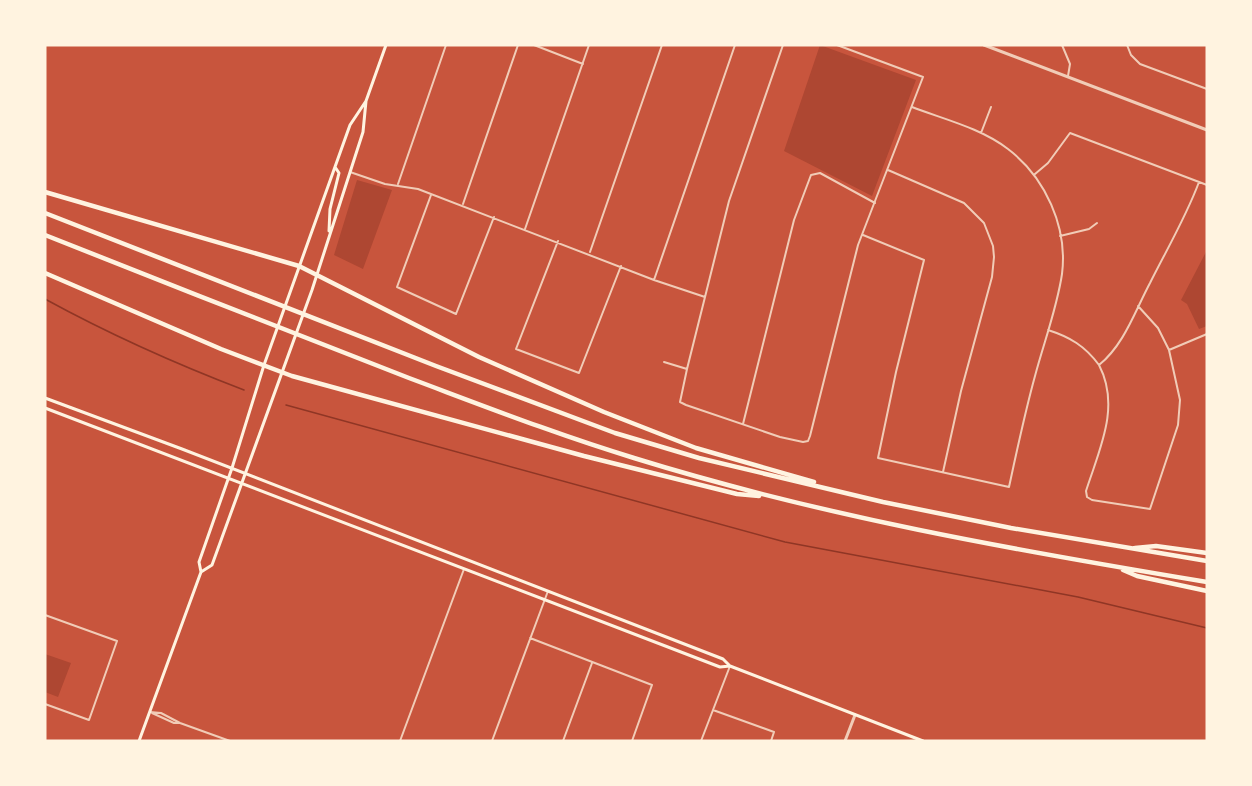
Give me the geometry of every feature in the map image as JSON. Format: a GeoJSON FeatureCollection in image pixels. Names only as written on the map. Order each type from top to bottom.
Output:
{"type":"FeatureCollection","features":[{"type":"Feature","properties":{"kind":"highway"},"geometry":{"type":"LineString","coordinates":[[45,192],[299,266],[479,357],[604,412],[718,455],[883,502]]}},
{"type":"Feature","properties":{"kind":"highway"},"geometry":{"type":"LineString","coordinates":[[45,213],[531,403],[615,433],[699,458],[883,502],[962,519],[1207,561]]}},
{"type":"Feature","properties":{"kind":"highway"},"geometry":{"type":"LineString","coordinates":[[45,235],[306,338],[555,432],[642,461],[771,497],[854,517],[965,540],[1207,582]]}},
{"type":"Feature","properties":{"kind":"highway"},"geometry":{"type":"LineString","coordinates":[[45,273],[283,373],[584,456],[737,494],[771,497]]}},
{"type":"Feature","properties":{"kind":"highway"},"geometry":{"type":"LineString","coordinates":[[1126,548],[1156,546],[1207,553]]}},
{"type":"Feature","properties":{"kind":"highway"},"geometry":{"type":"LineString","coordinates":[[1118,567],[1137,576],[1207,591]]}},
{"type":"Feature","properties":{"kind":"main road"},"geometry":{"type":"LineString","coordinates":[[139,741],[201,572],[199,562],[299,266],[350,125],[366,101],[386,45]]}},
{"type":"Feature","properties":{"kind":"main road"},"geometry":{"type":"LineString","coordinates":[[201,572],[212,565],[283,373],[363,132],[366,101]]}},
{"type":"Feature","properties":{"kind":"main road"},"geometry":{"type":"LineString","coordinates":[[329,236],[330,208],[339,173],[335,167]]}},
{"type":"Feature","properties":{"kind":"main road"},"geometry":{"type":"LineString","coordinates":[[45,398],[246,473],[723,659],[730,666],[923,741]]}},
{"type":"Feature","properties":{"kind":"main road"},"geometry":{"type":"LineString","coordinates":[[45,408],[720,667],[730,666]]}},
{"type":"Feature","properties":{"kind":"main road"},"geometry":{"type":"LineString","coordinates":[[325,516],[329,506]]}},
{"type":"Feature","properties":{"kind":"main road"},"geometry":{"type":"LineString","coordinates":[[390,540],[394,531]]}},
{"type":"Feature","properties":{"kind":"main road"},"geometry":{"type":"LineString","coordinates":[[464,568],[467,559]]}},
{"type":"Feature","properties":{"kind":"main road"},"geometry":{"type":"LineString","coordinates":[[635,634],[638,626]]}},
{"type":"Feature","properties":{"kind":"street"},"geometry":{"type":"LineString","coordinates":[[398,185],[446,45]]}},
{"type":"Feature","properties":{"kind":"street"},"geometry":{"type":"LineString","coordinates":[[462,205],[518,45]]}},
{"type":"Feature","properties":{"kind":"street"},"geometry":{"type":"LineString","coordinates":[[534,45],[583,64]]}},
{"type":"Feature","properties":{"kind":"street"},"geometry":{"type":"LineString","coordinates":[[525,229],[589,45]]}},
{"type":"Feature","properties":{"kind":"street"},"geometry":{"type":"LineString","coordinates":[[589,253],[662,45]]}},
{"type":"Feature","properties":{"kind":"street"},"geometry":{"type":"LineString","coordinates":[[654,280],[735,45]]}},
{"type":"Feature","properties":{"kind":"street"},"geometry":{"type":"LineString","coordinates":[[783,45],[732,194],[680,402],[803,442],[808,441],[861,235],[923,77],[848,47],[837,45]]}},
{"type":"Feature","properties":{"kind":"street"},"geometry":{"type":"LineString","coordinates":[[1062,45],[1070,64],[1068,76]]}},
{"type":"Feature","properties":{"kind":"street"},"geometry":{"type":"LineString","coordinates":[[1127,45],[1134,59],[1140,64],[1207,90]]}},
{"type":"Feature","properties":{"kind":"street"},"geometry":{"type":"LineString","coordinates":[[987,46],[1207,130]]}},
{"type":"Feature","properties":{"kind":"street"},"geometry":{"type":"LineString","coordinates":[[861,235],[924,260],[896,372],[878,458],[1009,487],[1025,414],[1062,274],[1063,257],[1060,236],[1051,202],[1028,166],[1007,147],[981,133],[912,107]]}},
{"type":"Feature","properties":{"kind":"street"},"geometry":{"type":"LineString","coordinates":[[981,133],[991,107]]}},
{"type":"Feature","properties":{"kind":"street"},"geometry":{"type":"LineString","coordinates":[[1034,175],[1048,163],[1070,133],[1207,185]]}},
{"type":"Feature","properties":{"kind":"street"},"geometry":{"type":"LineString","coordinates":[[888,170],[964,203],[981,219],[989,233],[994,258],[992,278],[961,391],[943,472]]}},
{"type":"Feature","properties":{"kind":"street"},"geometry":{"type":"LineString","coordinates":[[350,172],[385,184],[411,186],[654,280],[705,297]]}},
{"type":"Feature","properties":{"kind":"street"},"geometry":{"type":"LineString","coordinates":[[743,424],[794,220],[812,176],[820,173],[875,203]]}},
{"type":"Feature","properties":{"kind":"street"},"geometry":{"type":"LineString","coordinates":[[1099,365],[1119,344],[1189,207],[1199,182]]}},
{"type":"Feature","properties":{"kind":"street"},"geometry":{"type":"LineString","coordinates":[[431,194],[396,286],[456,314],[494,217]]}},
{"type":"Feature","properties":{"kind":"street"},"geometry":{"type":"LineString","coordinates":[[1060,236],[1089,229],[1097,223]]}},
{"type":"Feature","properties":{"kind":"street"},"geometry":{"type":"LineString","coordinates":[[558,241],[516,348],[579,373],[621,266]]}},
{"type":"Feature","properties":{"kind":"street"},"geometry":{"type":"LineString","coordinates":[[1048,330],[1080,344],[1099,365],[1109,393],[1109,414],[1086,491],[1087,497],[1092,500],[1150,509],[1180,418],[1179,393],[1170,350],[1158,328],[1138,306]]}},
{"type":"Feature","properties":{"kind":"street"},"geometry":{"type":"LineString","coordinates":[[1170,350],[1207,334]]}},
{"type":"Feature","properties":{"kind":"street"},"geometry":{"type":"LineString","coordinates":[[664,362],[687,369]]}},
{"type":"Feature","properties":{"kind":"street"},"geometry":{"type":"LineString","coordinates":[[400,741],[464,568]]}},
{"type":"Feature","properties":{"kind":"street"},"geometry":{"type":"LineString","coordinates":[[492,741],[548,591]]}},
{"type":"Feature","properties":{"kind":"street"},"geometry":{"type":"LineString","coordinates":[[45,615],[117,641],[89,720],[45,704]]}},
{"type":"Feature","properties":{"kind":"street"},"geometry":{"type":"LineString","coordinates":[[530,638],[652,685],[632,741]]}},
{"type":"Feature","properties":{"kind":"street"},"geometry":{"type":"LineString","coordinates":[[563,741],[592,663]]}},
{"type":"Feature","properties":{"kind":"street"},"geometry":{"type":"LineString","coordinates":[[701,741],[730,666]]}},
{"type":"Feature","properties":{"kind":"street"},"geometry":{"type":"LineString","coordinates":[[713,710],[774,732],[771,741]]}},
{"type":"Feature","properties":{"kind":"street"},"geometry":{"type":"LineString","coordinates":[[150,712],[160,713],[180,723],[230,741]]}},
{"type":"Feature","properties":{"kind":"street"},"geometry":{"type":"LineString","coordinates":[[845,741],[855,715]]}},
{"type":"Feature","properties":{"kind":"shaded area"},"geometry":{"type":"Polygon","coordinates":[[[820,45],[916,80],[872,196],[784,151],[820,45]]]}},
{"type":"Feature","properties":{"kind":"shaded area"},"geometry":{"type":"Polygon","coordinates":[[[357,180],[392,190],[363,269],[334,255],[357,180]]]}},
{"type":"Feature","properties":{"kind":"shaded area"},"geometry":{"type":"Polygon","coordinates":[[[1207,250],[1207,326],[1199,329],[1187,304],[1181,300],[1207,250]]]}},
{"type":"Feature","properties":{"kind":"shaded area"},"geometry":{"type":"Polygon","coordinates":[[[45,654],[71,663],[58,697],[45,692],[45,654]]]}},
{"type":"Feature","properties":{"kind":"waterway"},"geometry":{"type":"LineString","coordinates":[[45,299],[143,348],[244,390]]}},
{"type":"Feature","properties":{"kind":"waterway"},"geometry":{"type":"LineString","coordinates":[[286,405],[785,542],[1078,597],[1207,628]]}}]}
